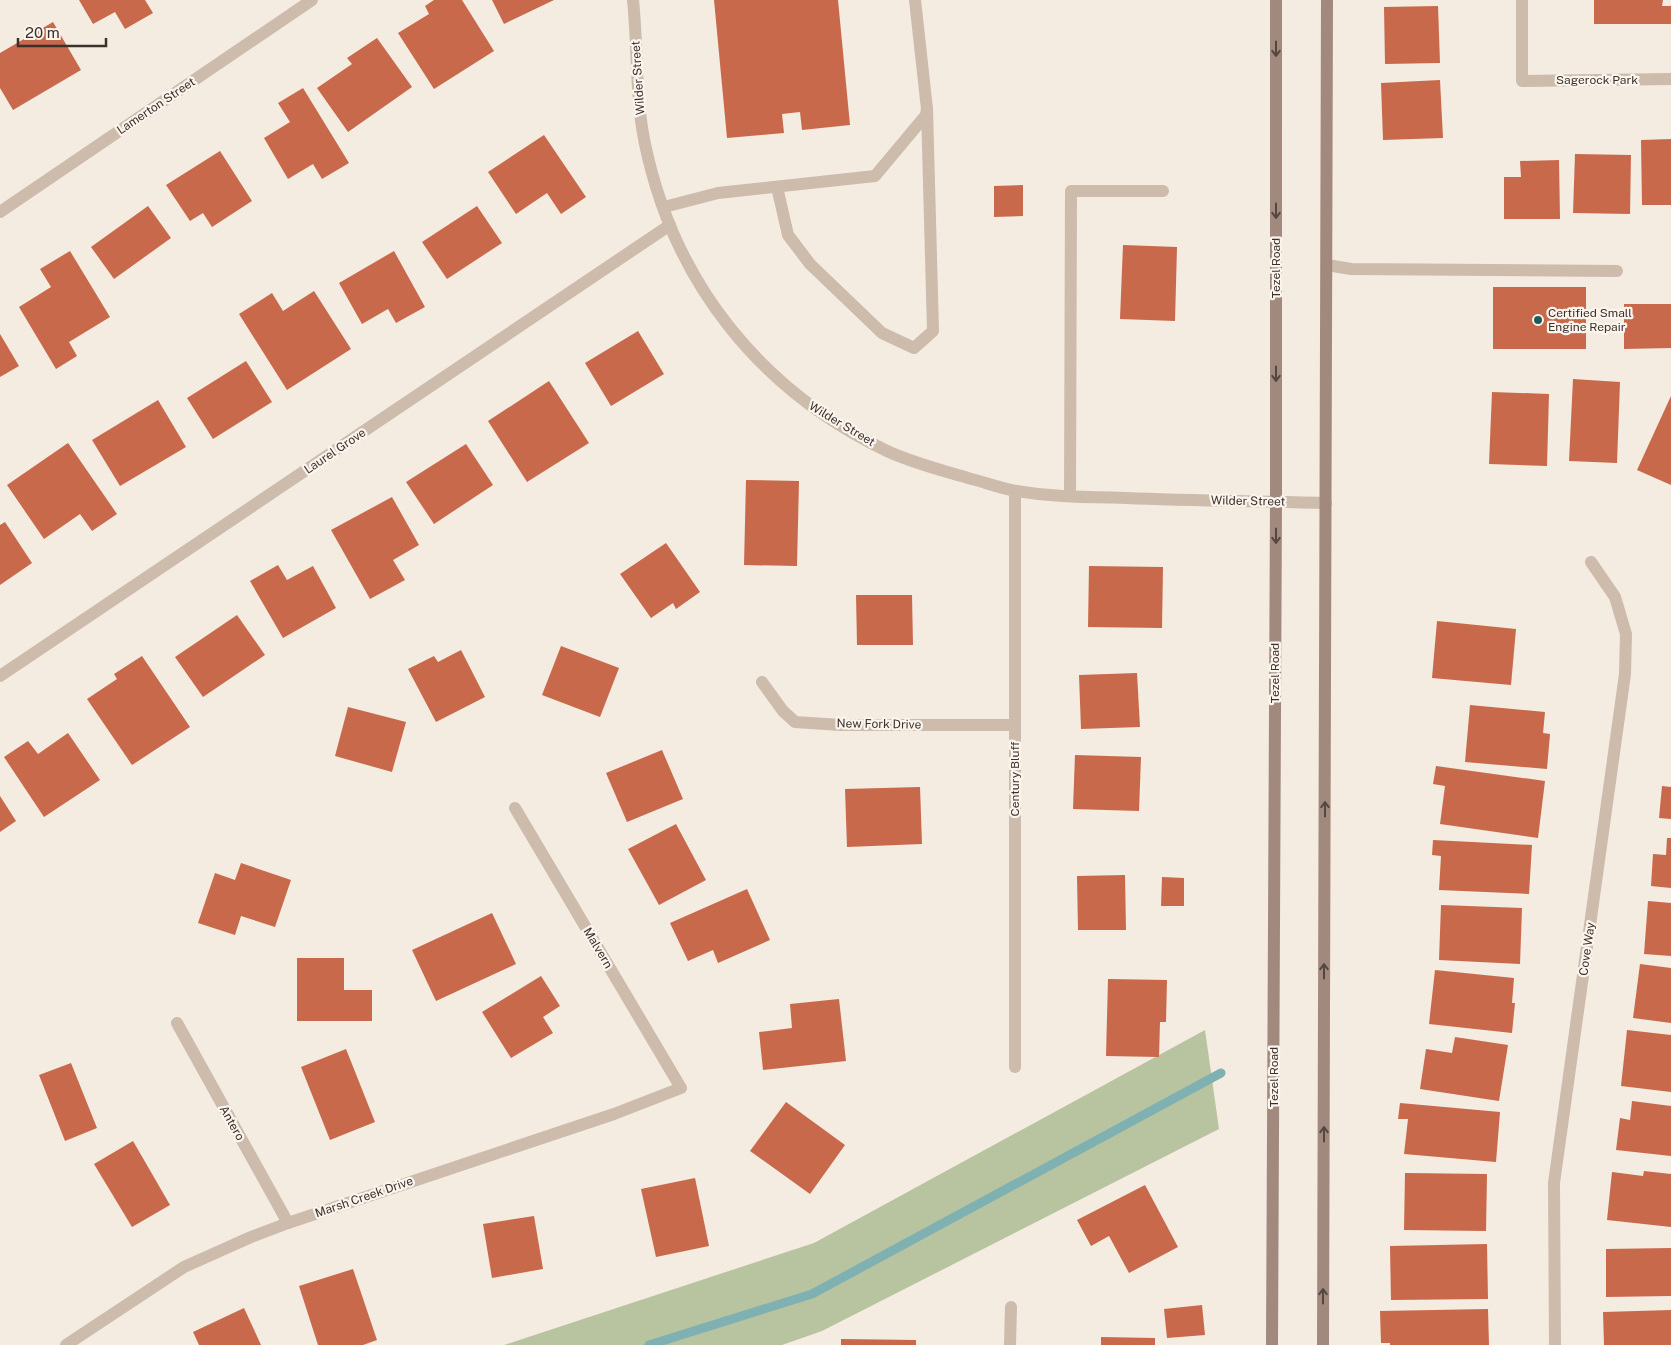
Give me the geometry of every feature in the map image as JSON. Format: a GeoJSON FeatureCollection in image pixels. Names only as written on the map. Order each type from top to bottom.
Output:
{"type":"FeatureCollection","features":[{"type":"Feature","properties":{"kind":"main road","name":"Tezel Road"},"geometry":{"type":"LineString","coordinates":[[1272,1345],[1276,0]]}},
{"type":"Feature","properties":{"kind":"main road"},"geometry":{"type":"LineString","coordinates":[[1323,1345],[1327,0]]}},
{"type":"Feature","properties":{"kind":"street","name":"Lamerton Street"},"geometry":{"type":"LineString","coordinates":[[0,212],[312,0]]}},
{"type":"Feature","properties":{"kind":"street","name":"Wilder Street"},"geometry":{"type":"LineString","coordinates":[[633,0],[637,99],[645,145],[657,191],[690,271],[715,309],[744,345],[769,371],[811,406],[849,430],[889,451],[932,468],[1015,491],[1070,496],[1326,503]]}},
{"type":"Feature","properties":{"kind":"street"},"geometry":{"type":"LineString","coordinates":[[777,187],[788,236],[810,264],[882,334],[914,348],[933,330],[927,109],[915,0]]}},
{"type":"Feature","properties":{"kind":"street","name":"Sagerock Park"},"geometry":{"type":"LineString","coordinates":[[1522,0],[1522,81],[1671,79]]}},
{"type":"Feature","properties":{"kind":"street"},"geometry":{"type":"LineString","coordinates":[[664,207],[718,193],[876,176],[926,115],[927,109]]}},
{"type":"Feature","properties":{"kind":"street"},"geometry":{"type":"LineString","coordinates":[[1070,496],[1071,191],[1163,191]]}},
{"type":"Feature","properties":{"kind":"street","name":"Laurel Grove"},"geometry":{"type":"LineString","coordinates":[[0,676],[670,225]]}},
{"type":"Feature","properties":{"kind":"street"},"geometry":{"type":"LineString","coordinates":[[1327,265],[1351,269],[1618,271]]}},
{"type":"Feature","properties":{"kind":"street","name":"Century Bluff"},"geometry":{"type":"LineString","coordinates":[[1015,491],[1015,1067]]}},
{"type":"Feature","properties":{"kind":"street","name":"Cove Way"},"geometry":{"type":"LineString","coordinates":[[1555,1345],[1554,1183],[1625,674],[1626,634],[1615,598],[1591,562]]}},
{"type":"Feature","properties":{"kind":"street","name":"New Fork Drive"},"geometry":{"type":"LineString","coordinates":[[762,682],[783,711],[795,722],[841,725],[1015,725]]}},
{"type":"Feature","properties":{"kind":"street","name":"Malvern"},"geometry":{"type":"LineString","coordinates":[[515,808],[681,1088]]}},
{"type":"Feature","properties":{"kind":"street","name":"Antero"},"geometry":{"type":"LineString","coordinates":[[177,1024],[288,1223]]}},
{"type":"Feature","properties":{"kind":"street","name":"Marsh Creek Drive"},"geometry":{"type":"LineString","coordinates":[[66,1345],[184,1267],[251,1237],[614,1114],[681,1088]]}},
{"type":"Feature","properties":{"kind":"street"},"geometry":{"type":"LineString","coordinates":[[1010,1345],[1011,1307]]}},
{"type":"Feature","properties":{"kind":"green space"},"geometry":{"type":"Polygon","coordinates":[[[1205,1030],[1219,1129],[822,1331],[782,1345],[504,1345],[814,1243],[1205,1030]]]}},
{"type":"Feature","properties":{"kind":"building"},"geometry":{"type":"Polygon","coordinates":[[[79,0],[145,0],[153,13],[125,29],[115,12],[93,24],[79,0]]]}},
{"type":"Feature","properties":{"kind":"building"},"geometry":{"type":"Polygon","coordinates":[[[434,0],[462,0],[494,51],[434,89],[398,33],[429,14],[425,6],[434,0]]]}},
{"type":"Feature","properties":{"kind":"building"},"geometry":{"type":"Polygon","coordinates":[[[492,0],[554,0],[504,24],[492,0]]]}},
{"type":"Feature","properties":{"kind":"building"},"geometry":{"type":"Polygon","coordinates":[[[714,0],[838,0],[850,125],[802,130],[800,112],[782,114],[784,133],[727,138],[714,0]]]}},
{"type":"Feature","properties":{"kind":"building"},"geometry":{"type":"Polygon","coordinates":[[[1594,0],[1663,0],[1662,6],[1671,6],[1671,24],[1594,24],[1594,0]]]}},
{"type":"Feature","properties":{"kind":"building"},"geometry":{"type":"Polygon","coordinates":[[[1438,6],[1440,63],[1385,64],[1384,7],[1438,6]]]}},
{"type":"Feature","properties":{"kind":"building"},"geometry":{"type":"Polygon","coordinates":[[[53,22],[81,70],[13,110],[0,88],[0,53],[53,22]]]}},
{"type":"Feature","properties":{"kind":"building"},"geometry":{"type":"Polygon","coordinates":[[[377,38],[412,87],[348,132],[317,88],[352,64],[347,58],[377,38]]]}},
{"type":"Feature","properties":{"kind":"building"},"geometry":{"type":"Polygon","coordinates":[[[1440,80],[1443,138],[1383,140],[1381,83],[1440,80]]]}},
{"type":"Feature","properties":{"kind":"building"},"geometry":{"type":"Polygon","coordinates":[[[303,88],[349,163],[322,179],[313,164],[288,179],[264,138],[290,122],[278,103],[303,88]]]}},
{"type":"Feature","properties":{"kind":"building"},"geometry":{"type":"Polygon","coordinates":[[[544,135],[586,197],[561,214],[547,193],[516,214],[488,172],[544,135]]]}},
{"type":"Feature","properties":{"kind":"building"},"geometry":{"type":"Polygon","coordinates":[[[1671,139],[1671,205],[1642,205],[1641,140],[1671,139]]]}},
{"type":"Feature","properties":{"kind":"building"},"geometry":{"type":"Polygon","coordinates":[[[220,151],[252,201],[212,227],[203,213],[190,221],[166,185],[220,151]]]}},
{"type":"Feature","properties":{"kind":"building"},"geometry":{"type":"Polygon","coordinates":[[[1575,154],[1631,155],[1630,214],[1573,213],[1575,154]]]}},
{"type":"Feature","properties":{"kind":"building"},"geometry":{"type":"Polygon","coordinates":[[[1559,160],[1560,219],[1504,219],[1504,177],[1521,177],[1520,161],[1559,160]]]}},
{"type":"Feature","properties":{"kind":"building"},"geometry":{"type":"Polygon","coordinates":[[[1023,185],[1023,216],[994,217],[994,186],[1023,185]]]}},
{"type":"Feature","properties":{"kind":"building"},"geometry":{"type":"Polygon","coordinates":[[[148,206],[171,238],[114,279],[91,247],[148,206]]]}},
{"type":"Feature","properties":{"kind":"building"},"geometry":{"type":"Polygon","coordinates":[[[477,206],[502,243],[447,279],[422,242],[477,206]]]}},
{"type":"Feature","properties":{"kind":"building"},"geometry":{"type":"Polygon","coordinates":[[[1123,245],[1177,247],[1175,321],[1120,319],[1123,245]]]}},
{"type":"Feature","properties":{"kind":"building"},"geometry":{"type":"Polygon","coordinates":[[[70,251],[110,317],[69,342],[77,356],[56,369],[19,307],[51,287],[40,269],[70,251]]]}},
{"type":"Feature","properties":{"kind":"building"},"geometry":{"type":"Polygon","coordinates":[[[394,251],[425,307],[396,323],[388,309],[362,324],[339,283],[394,251]]]}},
{"type":"Feature","properties":{"kind":"building"},"geometry":{"type":"Polygon","coordinates":[[[1493,287],[1586,287],[1586,349],[1493,349],[1493,287]]]}},
{"type":"Feature","properties":{"kind":"building"},"geometry":{"type":"Polygon","coordinates":[[[314,291],[351,349],[287,390],[239,314],[272,293],[283,311],[314,291]]]}},
{"type":"Feature","properties":{"kind":"building"},"geometry":{"type":"Polygon","coordinates":[[[1624,304],[1671,304],[1671,348],[1624,349],[1624,304]]]}},
{"type":"Feature","properties":{"kind":"building"},"geometry":{"type":"Polygon","coordinates":[[[638,331],[664,374],[611,406],[585,363],[638,331]]]}},
{"type":"Feature","properties":{"kind":"building"},"geometry":{"type":"Polygon","coordinates":[[[0,334],[19,366],[0,377],[0,334]]]}},
{"type":"Feature","properties":{"kind":"building"},"geometry":{"type":"Polygon","coordinates":[[[246,361],[272,402],[213,439],[187,398],[246,361]]]}},
{"type":"Feature","properties":{"kind":"building"},"geometry":{"type":"Polygon","coordinates":[[[1573,379],[1620,382],[1617,463],[1569,461],[1573,379]]]}},
{"type":"Feature","properties":{"kind":"building"},"geometry":{"type":"Polygon","coordinates":[[[549,381],[589,443],[527,482],[488,421],[549,381]]]}},
{"type":"Feature","properties":{"kind":"building"},"geometry":{"type":"Polygon","coordinates":[[[1492,392],[1549,394],[1547,466],[1489,464],[1492,392]]]}},
{"type":"Feature","properties":{"kind":"building"},"geometry":{"type":"Polygon","coordinates":[[[1671,396],[1671,485],[1637,470],[1671,396]]]}},
{"type":"Feature","properties":{"kind":"building"},"geometry":{"type":"Polygon","coordinates":[[[158,400],[186,447],[120,486],[92,440],[158,400]]]}},
{"type":"Feature","properties":{"kind":"building"},"geometry":{"type":"Polygon","coordinates":[[[68,443],[117,514],[92,531],[80,514],[44,539],[7,485],[68,443]]]}},
{"type":"Feature","properties":{"kind":"building"},"geometry":{"type":"Polygon","coordinates":[[[466,444],[493,485],[434,524],[406,482],[466,444]]]}},
{"type":"Feature","properties":{"kind":"building"},"geometry":{"type":"Polygon","coordinates":[[[746,480],[799,481],[797,566],[744,565],[746,480]]]}},
{"type":"Feature","properties":{"kind":"building"},"geometry":{"type":"Polygon","coordinates":[[[392,497],[419,545],[393,560],[405,580],[370,599],[331,530],[392,497]]]}},
{"type":"Feature","properties":{"kind":"building"},"geometry":{"type":"Polygon","coordinates":[[[5,522],[32,563],[0,585],[0,525],[5,522]]]}},
{"type":"Feature","properties":{"kind":"building"},"geometry":{"type":"Polygon","coordinates":[[[666,543],[700,592],[676,609],[673,603],[651,618],[620,574],[666,543]]]}},
{"type":"Feature","properties":{"kind":"building"},"geometry":{"type":"Polygon","coordinates":[[[278,565],[287,580],[313,566],[336,608],[283,638],[250,581],[278,565]]]}},
{"type":"Feature","properties":{"kind":"building"},"geometry":{"type":"Polygon","coordinates":[[[1089,566],[1163,567],[1162,628],[1088,627],[1089,566]]]}},
{"type":"Feature","properties":{"kind":"building"},"geometry":{"type":"Polygon","coordinates":[[[856,595],[912,595],[913,645],[857,645],[856,595]]]}},
{"type":"Feature","properties":{"kind":"building"},"geometry":{"type":"Polygon","coordinates":[[[237,615],[265,655],[203,697],[175,657],[237,615]]]}},
{"type":"Feature","properties":{"kind":"building"},"geometry":{"type":"Polygon","coordinates":[[[1437,621],[1516,629],[1511,685],[1432,678],[1437,621]]]}},
{"type":"Feature","properties":{"kind":"building"},"geometry":{"type":"Polygon","coordinates":[[[561,646],[619,668],[600,717],[542,695],[561,646]]]}},
{"type":"Feature","properties":{"kind":"building"},"geometry":{"type":"Polygon","coordinates":[[[461,650],[485,697],[436,722],[408,669],[434,656],[438,662],[461,650]]]}},
{"type":"Feature","properties":{"kind":"building"},"geometry":{"type":"Polygon","coordinates":[[[142,656],[190,727],[132,765],[87,699],[117,679],[114,674],[142,656]]]}},
{"type":"Feature","properties":{"kind":"building"},"geometry":{"type":"Polygon","coordinates":[[[1137,673],[1140,727],[1081,729],[1079,675],[1137,673]]]}},
{"type":"Feature","properties":{"kind":"building"},"geometry":{"type":"Polygon","coordinates":[[[1470,705],[1545,712],[1543,733],[1550,734],[1547,769],[1465,762],[1470,705]]]}},
{"type":"Feature","properties":{"kind":"building"},"geometry":{"type":"Polygon","coordinates":[[[348,707],[406,722],[392,772],[335,756],[348,707]]]}},
{"type":"Feature","properties":{"kind":"building"},"geometry":{"type":"Polygon","coordinates":[[[68,733],[100,780],[44,817],[4,757],[28,741],[38,754],[68,733]]]}},
{"type":"Feature","properties":{"kind":"building"},"geometry":{"type":"Polygon","coordinates":[[[662,750],[683,799],[627,822],[606,773],[662,750]]]}},
{"type":"Feature","properties":{"kind":"building"},"geometry":{"type":"Polygon","coordinates":[[[1075,755],[1141,757],[1139,811],[1073,809],[1075,755]]]}},
{"type":"Feature","properties":{"kind":"building"},"geometry":{"type":"Polygon","coordinates":[[[1436,766],[1545,781],[1538,838],[1440,824],[1445,786],[1433,784],[1436,766]]]}},
{"type":"Feature","properties":{"kind":"building"},"geometry":{"type":"Polygon","coordinates":[[[1662,786],[1671,787],[1671,819],[1659,818],[1662,786]]]}},
{"type":"Feature","properties":{"kind":"building"},"geometry":{"type":"Polygon","coordinates":[[[920,787],[922,844],[847,847],[845,789],[920,787]]]}},
{"type":"Feature","properties":{"kind":"building"},"geometry":{"type":"Polygon","coordinates":[[[0,796],[16,821],[0,832],[0,796]]]}},
{"type":"Feature","properties":{"kind":"building"},"geometry":{"type":"Polygon","coordinates":[[[676,824],[706,880],[659,905],[628,849],[676,824]]]}},
{"type":"Feature","properties":{"kind":"building"},"geometry":{"type":"Polygon","coordinates":[[[1667,838],[1671,838],[1671,888],[1651,886],[1653,854],[1666,855],[1667,838]]]}},
{"type":"Feature","properties":{"kind":"building"},"geometry":{"type":"Polygon","coordinates":[[[1433,840],[1532,845],[1529,894],[1439,890],[1441,856],[1432,855],[1433,840]]]}},
{"type":"Feature","properties":{"kind":"building"},"geometry":{"type":"Polygon","coordinates":[[[241,863],[291,880],[275,927],[241,916],[235,935],[198,923],[215,873],[235,880],[241,863]]]}},
{"type":"Feature","properties":{"kind":"building"},"geometry":{"type":"Polygon","coordinates":[[[1125,875],[1126,930],[1078,930],[1077,876],[1125,875]]]}},
{"type":"Feature","properties":{"kind":"building"},"geometry":{"type":"Polygon","coordinates":[[[1162,877],[1184,878],[1184,906],[1161,906],[1162,877]]]}},
{"type":"Feature","properties":{"kind":"building"},"geometry":{"type":"Polygon","coordinates":[[[747,889],[770,940],[718,963],[713,950],[688,961],[670,923],[747,889]]]}},
{"type":"Feature","properties":{"kind":"building"},"geometry":{"type":"Polygon","coordinates":[[[1648,901],[1671,903],[1671,956],[1644,954],[1648,901]]]}},
{"type":"Feature","properties":{"kind":"building"},"geometry":{"type":"Polygon","coordinates":[[[1441,905],[1522,908],[1520,964],[1439,960],[1441,905]]]}},
{"type":"Feature","properties":{"kind":"building"},"geometry":{"type":"Polygon","coordinates":[[[492,913],[516,964],[436,1001],[412,950],[492,913]]]}},
{"type":"Feature","properties":{"kind":"building"},"geometry":{"type":"Polygon","coordinates":[[[297,958],[344,958],[344,990],[372,990],[372,1021],[297,1021],[297,958]]]}},
{"type":"Feature","properties":{"kind":"building"},"geometry":{"type":"Polygon","coordinates":[[[1640,964],[1671,968],[1671,1023],[1633,1018],[1640,964]]]}},
{"type":"Feature","properties":{"kind":"building"},"geometry":{"type":"Polygon","coordinates":[[[1435,970],[1514,978],[1512,1003],[1515,1003],[1512,1033],[1429,1024],[1435,970]]]}},
{"type":"Feature","properties":{"kind":"building"},"geometry":{"type":"Polygon","coordinates":[[[541,976],[560,1006],[543,1017],[553,1033],[511,1058],[482,1012],[541,976]]]}},
{"type":"Feature","properties":{"kind":"building"},"geometry":{"type":"Polygon","coordinates":[[[1108,979],[1167,980],[1166,1022],[1160,1022],[1159,1057],[1106,1056],[1108,979]]]}},
{"type":"Feature","properties":{"kind":"building"},"geometry":{"type":"Polygon","coordinates":[[[839,999],[846,1061],[763,1070],[759,1032],[792,1028],[790,1004],[839,999]]]}},
{"type":"Feature","properties":{"kind":"building"},"geometry":{"type":"Polygon","coordinates":[[[1627,1030],[1671,1035],[1671,1092],[1621,1086],[1627,1030]]]}},
{"type":"Feature","properties":{"kind":"building"},"geometry":{"type":"Polygon","coordinates":[[[1455,1037],[1508,1045],[1499,1101],[1420,1089],[1426,1049],[1452,1053],[1455,1037]]]}},
{"type":"Feature","properties":{"kind":"building"},"geometry":{"type":"Polygon","coordinates":[[[346,1049],[375,1122],[330,1140],[301,1067],[346,1049]]]}},
{"type":"Feature","properties":{"kind":"building"},"geometry":{"type":"Polygon","coordinates":[[[71,1063],[97,1128],[65,1141],[39,1075],[71,1063]]]}},
{"type":"Feature","properties":{"kind":"building"},"geometry":{"type":"Polygon","coordinates":[[[1632,1101],[1671,1106],[1671,1156],[1616,1150],[1620,1118],[1630,1120],[1632,1101]]]}},
{"type":"Feature","properties":{"kind":"building"},"geometry":{"type":"Polygon","coordinates":[[[786,1102],[845,1145],[810,1194],[750,1151],[786,1102]]]}},
{"type":"Feature","properties":{"kind":"building"},"geometry":{"type":"Polygon","coordinates":[[[1400,1103],[1500,1112],[1496,1162],[1404,1154],[1408,1119],[1398,1119],[1400,1103]]]}},
{"type":"Feature","properties":{"kind":"building"},"geometry":{"type":"Polygon","coordinates":[[[133,1141],[170,1205],[132,1227],[94,1164],[133,1141]]]}},
{"type":"Feature","properties":{"kind":"building"},"geometry":{"type":"Polygon","coordinates":[[[1644,1171],[1671,1174],[1671,1227],[1607,1220],[1612,1172],[1643,1176],[1644,1171]]]}},
{"type":"Feature","properties":{"kind":"building"},"geometry":{"type":"Polygon","coordinates":[[[1405,1173],[1487,1174],[1486,1231],[1404,1230],[1405,1173]]]}},
{"type":"Feature","properties":{"kind":"building"},"geometry":{"type":"Polygon","coordinates":[[[695,1178],[709,1246],[656,1257],[641,1189],[695,1178]]]}},
{"type":"Feature","properties":{"kind":"building"},"geometry":{"type":"Polygon","coordinates":[[[1145,1185],[1178,1247],[1129,1273],[1109,1236],[1091,1246],[1077,1220],[1145,1185]]]}},
{"type":"Feature","properties":{"kind":"building"},"geometry":{"type":"Polygon","coordinates":[[[534,1216],[543,1269],[492,1278],[483,1224],[534,1216]]]}},
{"type":"Feature","properties":{"kind":"building"},"geometry":{"type":"Polygon","coordinates":[[[1487,1244],[1488,1299],[1391,1300],[1390,1246],[1487,1244]]]}},
{"type":"Feature","properties":{"kind":"building"},"geometry":{"type":"Polygon","coordinates":[[[1671,1248],[1671,1296],[1606,1297],[1606,1249],[1671,1248]]]}},
{"type":"Feature","properties":{"kind":"building"},"geometry":{"type":"Polygon","coordinates":[[[353,1269],[377,1340],[363,1345],[318,1345],[299,1286],[353,1269]]]}},
{"type":"Feature","properties":{"kind":"building"},"geometry":{"type":"Polygon","coordinates":[[[1202,1305],[1205,1335],[1167,1338],[1164,1309],[1202,1305]]]}},
{"type":"Feature","properties":{"kind":"building"},"geometry":{"type":"Polygon","coordinates":[[[244,1308],[261,1345],[199,1345],[193,1332],[244,1308]]]}},
{"type":"Feature","properties":{"kind":"building"},"geometry":{"type":"Polygon","coordinates":[[[1488,1309],[1489,1345],[1390,1345],[1390,1343],[1381,1343],[1380,1311],[1488,1309]]]}},
{"type":"Feature","properties":{"kind":"building"},"geometry":{"type":"Polygon","coordinates":[[[1671,1310],[1671,1345],[1604,1345],[1603,1312],[1671,1310]]]}},
{"type":"Feature","properties":{"kind":"building"},"geometry":{"type":"Polygon","coordinates":[[[1101,1337],[1155,1338],[1155,1345],[1101,1345],[1101,1337]]]}},
{"type":"Feature","properties":{"kind":"building"},"geometry":{"type":"Polygon","coordinates":[[[841,1339],[916,1340],[916,1345],[841,1345],[841,1339]]]}},
{"type":"Feature","properties":{"kind":"waterway"},"geometry":{"type":"LineString","coordinates":[[649,1345],[812,1294],[1221,1073]]}},
{"type":"Feature","properties":{"kind":"place","name":"Certified Small Engine Repair"},"geometry":{"type":"Point","coordinates":[1538,320]}}]}
